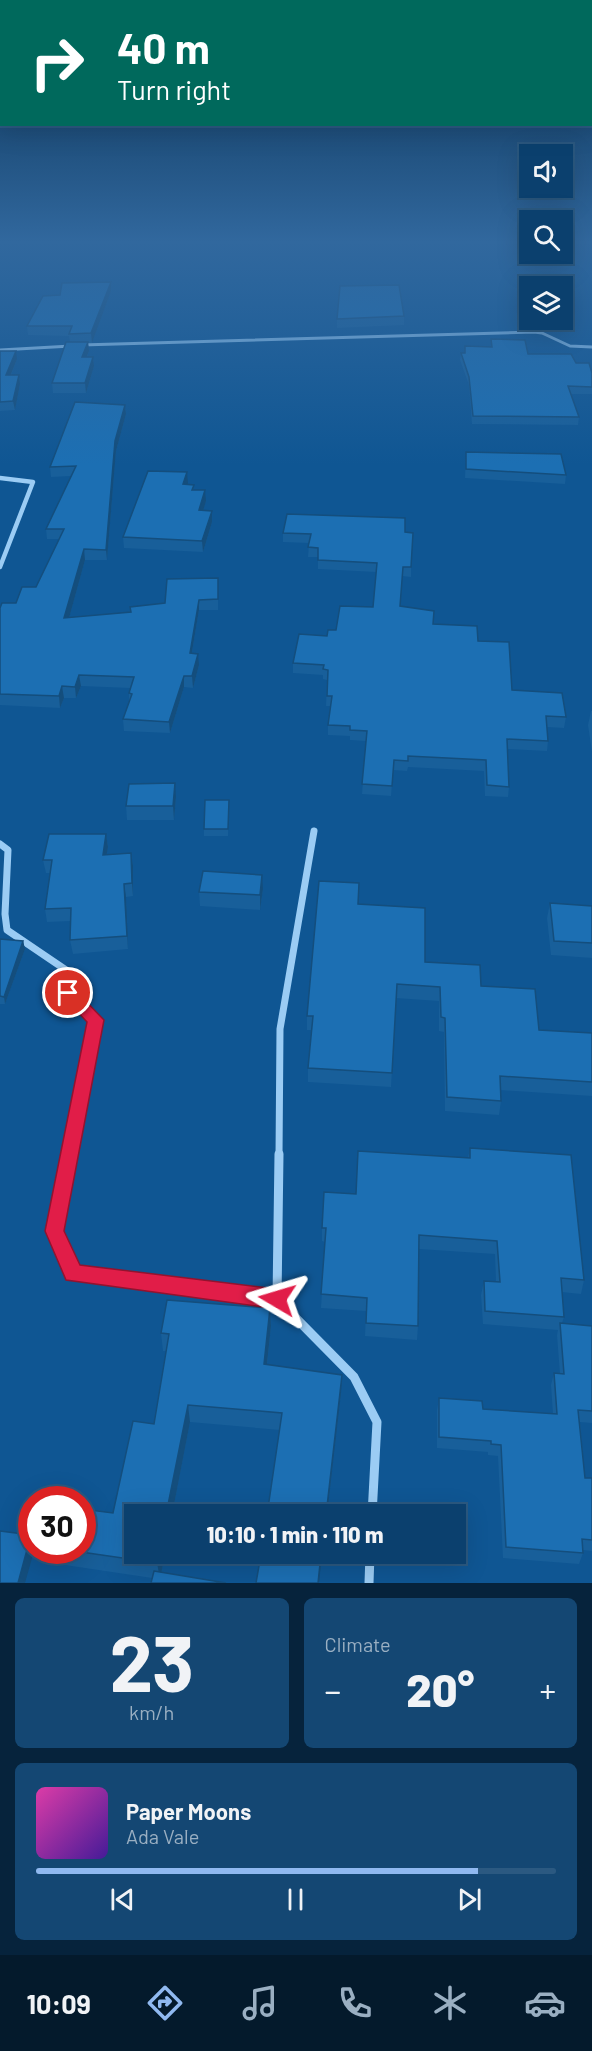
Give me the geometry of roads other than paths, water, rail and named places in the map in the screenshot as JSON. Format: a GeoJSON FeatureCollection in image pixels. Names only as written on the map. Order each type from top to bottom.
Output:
{"type":"FeatureCollection","features":[{"type":"Feature","properties":{"kind":"street"},"geometry":{"type":"LineString","coordinates":[[0,350],[90,345],[534,332],[542,333],[570,346],[592,347]]}},
{"type":"Feature","properties":{"kind":"street"},"geometry":{"type":"LineString","coordinates":[[0,478],[33,482],[0,567]]}},
{"type":"Feature","properties":{"kind":"street"},"geometry":{"type":"LineString","coordinates":[[277,1299],[280,1029],[314,831]]}},
{"type":"Feature","properties":{"kind":"street"},"geometry":{"type":"LineString","coordinates":[[0,843],[8,849],[10,864],[4,918],[8,930],[20,941],[54,958],[66,970],[68,993],[95,1020],[55,1231],[74,1273],[277,1299],[354,1377],[377,1422],[373,1504]]}},
{"type":"Feature","properties":{"kind":"street"},"geometry":{"type":"LineString","coordinates":[[369,1583],[370,1564]]}}]}
